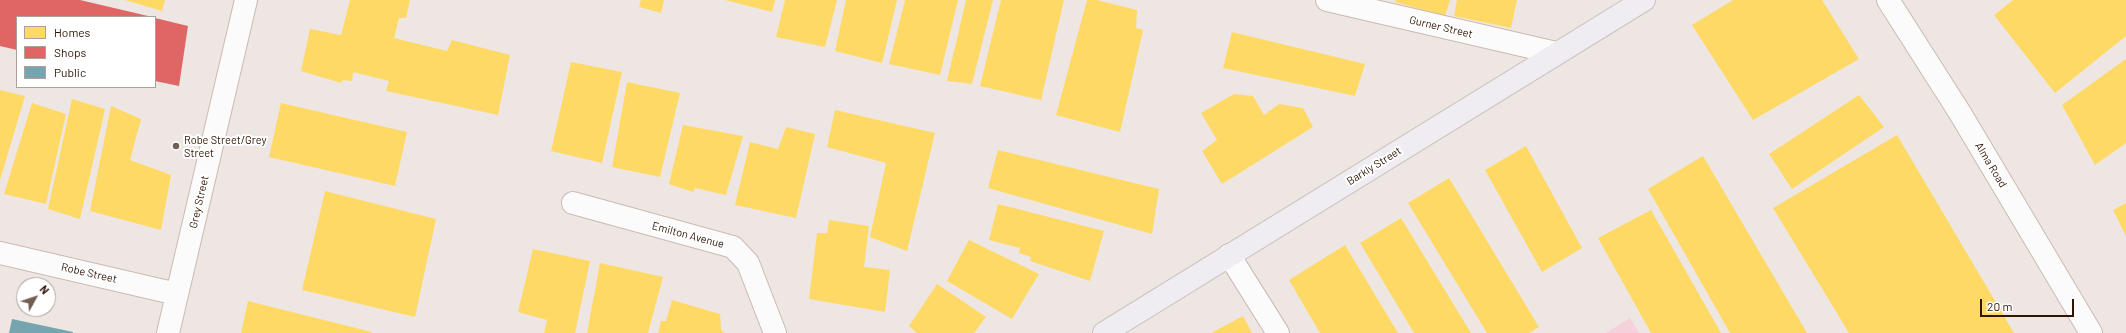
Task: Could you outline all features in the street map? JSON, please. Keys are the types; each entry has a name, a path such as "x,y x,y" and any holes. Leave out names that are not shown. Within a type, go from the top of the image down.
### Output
{"main road":[{"name":"Barkly Street","path":"1104,333 1644,0"}],"street":[{"name":"Grey Street","path":"168,333 246,0"},
{"name":"Gurner Street","path":"1327,0 1556,53"},
{"name":"Alma Road","path":"1888,0 1960,113 2091,333"},
{"name":"Emilton Avenue","path":"573,203 733,247 748,263 775,333"},
{"name":"Robe Street","path":"0,253 177,294"},
{"path":"1229,255 1278,333"},
{"path":"2072,333 2076,308"}],"shaded area":[{"path":"1630,318 1639,333 1606,333"}],"building: Homes":[{"path":"125,0 165,0 162,11"},
{"path":"350,0 410,0 406,18 399,18 394,38 447,51 452,40 510,55 498,115 386,91 389,81 353,72 352,81 343,80 341,83 301,71 310,29 341,35"},
{"path":"641,0 664,0 661,13 639,7"},
{"path":"725,0 775,0 772,12"},
{"path":"785,0 837,0 825,47 776,37"},
{"path":"846,0 897,0 882,63 835,51"},
{"path":"905,0 958,0 940,75 889,64"},
{"path":"966,0 993,0 972,84 947,81"},
{"path":"1001,0 1064,0 1041,100 980,86"},
{"path":"1087,0 1097,0 1137,10 1136,28 1143,30 1120,132 1056,115"},
{"path":"1396,0 1450,0 1445,16 1395,2"},
{"path":"1457,0 1517,0 1511,28 1454,16"},
{"path":"1733,0 1822,0 1859,59 1753,120 1692,25"},
{"path":"2013,0 2126,0 2126,36 2055,93 1994,15"},
{"path":"1232,32 1365,64 1355,96 1223,68"},
{"path":"2126,59 2126,143 2095,165 2062,105"},
{"path":"571,62 622,72 602,163 551,151"},
{"path":"627,82 680,93 660,177 612,167"},
{"path":"0,90 25,96 0,180"},
{"path":"1234,94 1253,96 1264,115 1279,104 1303,108 1313,127 1222,184 1202,151 1217,140 1201,113"},
{"path":"1859,95 1884,127 1792,189 1769,154"},
{"path":"72,99 105,109 80,219 48,209"},
{"path":"32,103 66,114 46,204 4,194"},
{"path":"281,103 407,132 395,186 269,157"},
{"path":"111,106 141,119 130,160 171,175 161,230 90,211"},
{"path":"835,110 935,133 907,251 870,237 886,163 827,147"},
{"path":"683,125 743,136 726,195 695,188 693,192 669,184"},
{"path":"786,127 815,134 796,218 735,205 750,142 778,149"},
{"path":"1897,135 2014,333 1849,333 1773,208"},
{"path":"1526,146 1582,248 1542,272 1485,170"},
{"path":"998,150 1159,189 1152,234 988,188"},
{"path":"1703,156 1807,333 1730,333 1648,189"},
{"path":"1449,178 1539,327 1529,333 1487,333 1408,203"},
{"path":"325,191 436,219 415,317 302,290"},
{"path":"2126,203 2126,236 2113,210"},
{"path":"998,204 1104,231 1090,281 1030,261 1031,257 1019,253 1020,248 989,240"},
{"path":"1651,210 1721,333 1651,333 1598,238"},
{"path":"1401,218 1471,333 1414,333 1360,243"},
{"path":"829,220 869,226 864,267 890,270 885,312 809,299 817,233 827,233"},
{"path":"969,240 1039,274 1012,319 947,281"},
{"path":"1345,245 1398,333 1320,333 1289,280"},
{"path":"533,249 590,261 575,333 544,333 547,320 518,312"},
{"path":"600,263 663,277 648,333 587,333"},
{"path":"937,284 986,317 974,333 917,333 909,326"},
{"path":"672,300 720,314 721,329 724,333 658,333 661,321 666,321"},
{"path":"248,301 372,332 241,333"},
{"path":"1243,316 1252,333 1211,333"}],"building: Shops":[{"path":"0,0 80,0 148,16 16,16 16,50 0,46"},
{"path":"156,18 188,26 179,86 156,81"}],"building: Public":[{"path":"12,319 73,332 73,333 9,333"}],"place":[{"name":"Robe Street/Grey Street","path":"176,146"}]}
